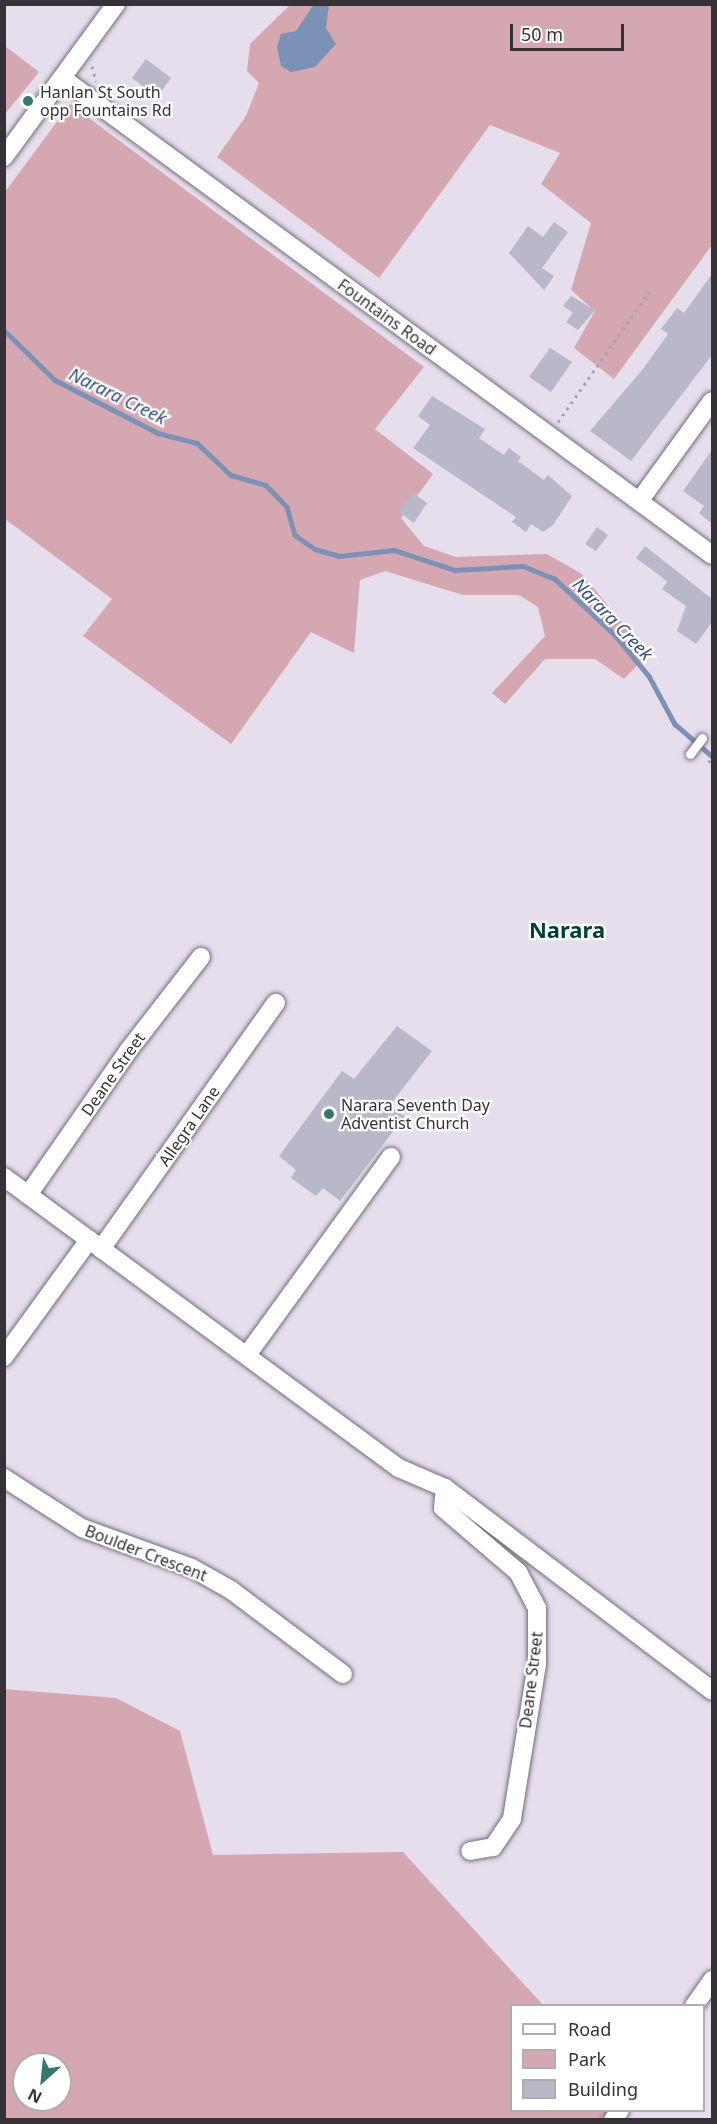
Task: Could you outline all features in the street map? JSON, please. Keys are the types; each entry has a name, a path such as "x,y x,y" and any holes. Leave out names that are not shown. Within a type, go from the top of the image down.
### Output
{"street":[{"path":"4,157 116,4"},
{"name":"Fountains Road","path":"62,78 712,555"},
{"path":"640,500 712,401"},
{"name":"Deane Street","path":"28,1195 128,1051 201,957"},
{"name":"Allegra Lane","path":"4,1357 95,1245 276,1003"},
{"path":"247,1355 391,1157"},
{"path":"4,1177 399,1468 445,1488 712,1691"},
{"name":"Boulder Crescent","path":"4,1478 82,1528 192,1568 231,1590 344,1674"},
{"name":"Deane Street","path":"445,1488 444,1509 518,1572 537,1608 537,1664 512,1819 493,1847 470,1851"},
{"path":"695,2004 712,1980"}],"lane":[{"path":"690,754 702,738"}],"path":[{"path":"87,97 98,83 92,77 94,61"},
{"path":"548,435 581,395 649,292"},
{"path":"708,762 712,759"}],"green space":[{"path":"290,5 712,5 712,245 614,379 574,348 595,311 571,290 591,223 541,184 560,153 490,125 379,278 217,157 246,116 259,83 247,71 250,44"},
{"path":"5,46 39,72 4,114"},
{"path":"70,104 424,367 375,429 433,474 401,518 424,546 456,557 547,554 582,574 648,654 624,679 595,659 545,659 505,704 492,693 545,636 538,607 519,595 463,595 385,571 360,580 354,653 311,632 231,744 83,636 112,599 5,519 5,192"},
{"path":"4,1689 116,1698 180,1731 213,1855 403,1852 542,2004 510,2004 510,2112 619,2112 613,2120 5,2119"}],"water":[{"path":"314,4 329,5 326,28 336,44 315,67 291,72 281,66 277,47 281,34 296,31"}],"building":[{"path":"146,59 171,78 157,97 132,78"},
{"path":"554,222 568,232 542,268 554,276 544,290 509,253 528,226 543,237"},
{"path":"712,274 712,355 631,461 590,431 643,369 668,334 661,329 677,308 684,313"},
{"path":"571,296 595,310 578,330 566,322 573,313 563,306"},
{"path":"550,348 572,362 551,392 529,377"},
{"path":"432,396 485,429 479,438 504,455 509,448 521,457 518,461 544,480 548,475 572,496 553,525 543,532 531,524 526,532 512,522 516,517 413,448 430,425 418,416"},
{"path":"712,450 712,524 699,513 704,506 683,491"},
{"path":"413,493 427,503 414,523 399,512"},
{"path":"597,527 608,535 596,551 585,544"},
{"path":"645,546 712,599 712,622 696,644 677,631 686,606 662,589 667,582 636,558"},
{"name":"Narara Seventh Day Adventist Church","path":"397,1026 432,1051 389,1106 405,1116 340,1201 323,1188 316,1196 291,1178 296,1170 279,1156 342,1071 354,1079"}],"waterway":[{"name":"Narara Creek","path":"4,330 55,380 158,433 197,443 231,475 266,485 287,507 295,535 315,549 339,556 394,550 455,570 523,566 555,579 615,635 649,676 675,724 712,756"}],"place":[{"name":"Hanlan St South opp Fountains Rd","path":"28,101"},
{"name":"Narara Seventh Day Adventist Church","path":"329,1114"}],"district":[{"name":"Narara","path":"567,930"}]}
